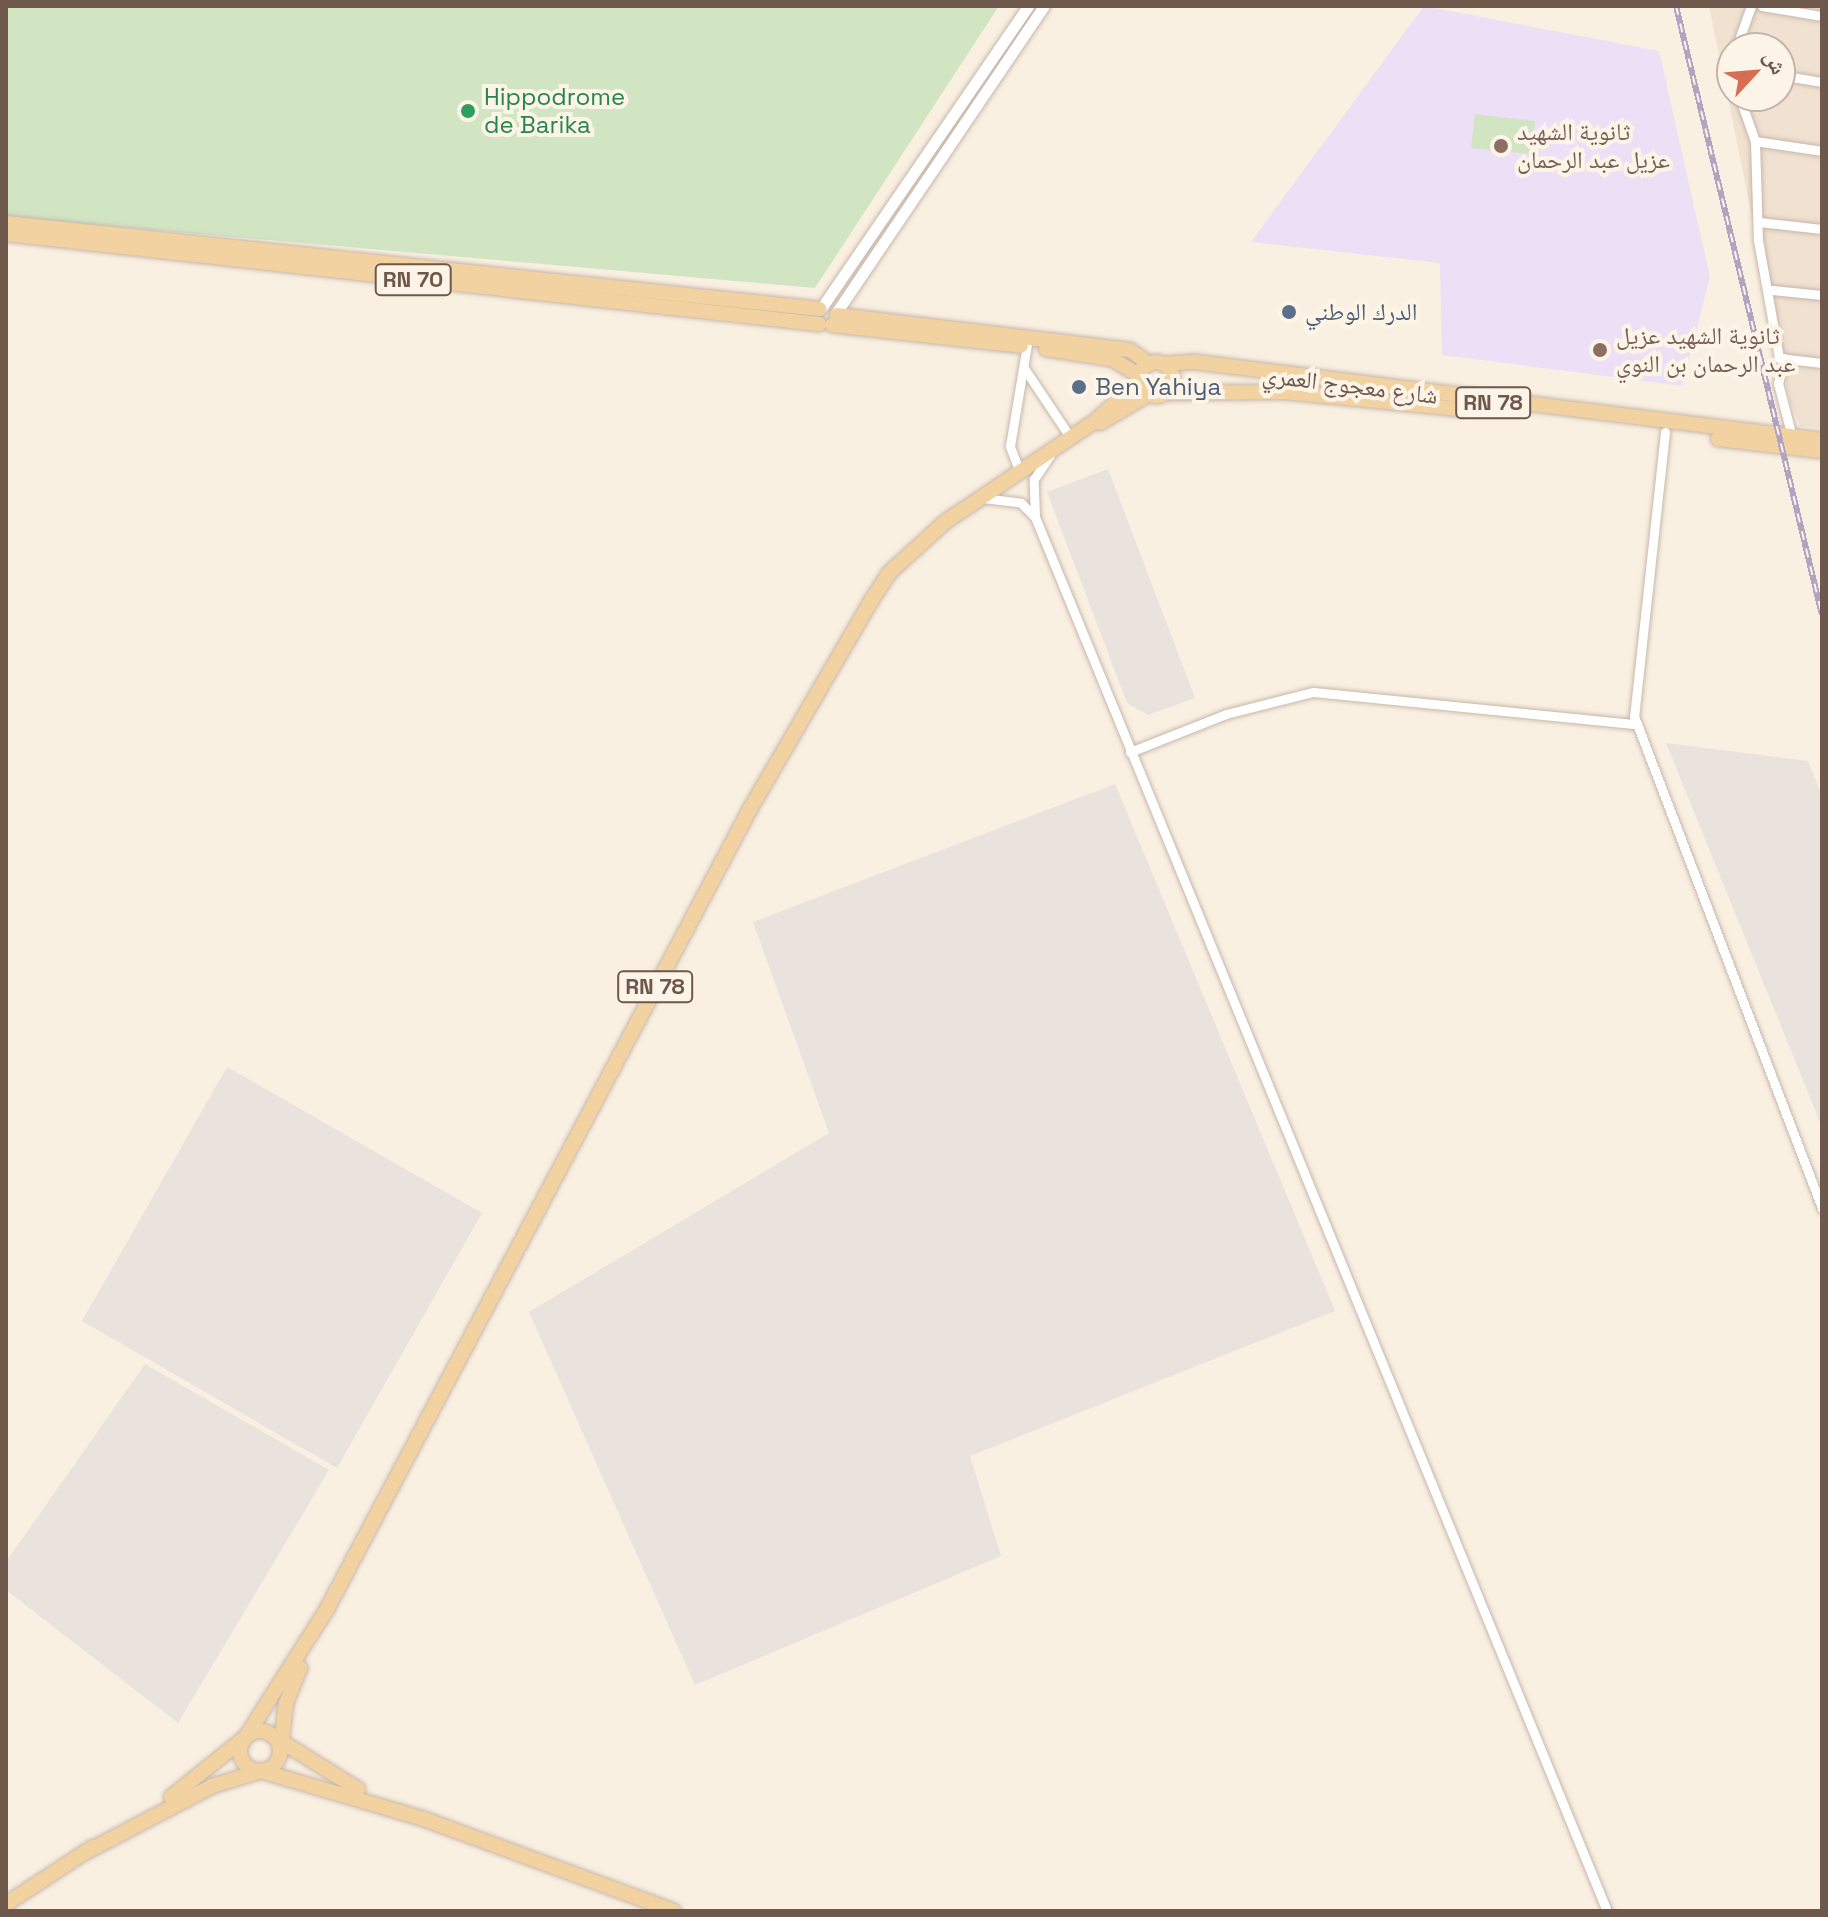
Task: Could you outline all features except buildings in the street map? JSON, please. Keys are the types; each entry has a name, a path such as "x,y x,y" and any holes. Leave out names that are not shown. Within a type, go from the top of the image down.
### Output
{"main road":[{"name":"RN 70","path":"6,223 308,262"},
{"name":"RN 70","path":"6,234 828,316 1028,343 1083,354"},
{"name":"RN 70","path":"1028,343 1130,350 1148,372"},
{"name":"RN 78","path":"1083,354 1112,359 1148,372"},
{"name":"RN 78","path":"327,1609 823,677 889,573 975,499 1055,449 1148,372"},
{"path":"1149,394 1148,372 1173,379 1165,393"},
{"name":"شارع معجوج العمري","path":"1148,372 1822,440"},
{"name":"RN 78","path":"1070,437 1149,394"},
{"name":"شارع معجوج العمري","path":"1149,394 1356,397 1822,451"},
{"path":"6,1904 201,1777 246,1738 327,1609"},
{"path":"86,1852 212,1786 261,1771 279,1745 286,1703 327,1609"},
{"path":"246,1738 279,1745 322,1773 424,1819"},
{"path":"246,1738 243,1761 261,1771 424,1819 674,1911"}],"street":[{"path":"828,316 1028,6"},
{"path":"828,316 1044,6"},
{"path":"1742,32 1751,6"},
{"path":"1762,6 1822,16"},
{"path":"1796,78 1822,82"},
{"path":"1745,112 1755,141 1759,222 1784,358 1778,383 1792,437"},
{"path":"1755,141 1822,151"},
{"path":"1759,222 1822,229"},
{"path":"1772,290 1822,295"},
{"path":"1019,470 1010,446 1028,343"},
{"path":"1784,358 1822,363"},
{"path":"1024,368 1070,437"},
{"path":"1665,432 1638,624 1636,724 1822,1208"},
{"path":"1055,449 1034,479 1035,517 1607,1911"},
{"path":"975,499 1021,503 1035,517"},
{"path":"1130,752 1226,714 1313,692 1636,724"}],"shaded area":[{"name":"ثانوية الشهيد عزيل عبد الرحمان","path":"1424,6 1659,51 1710,277 1682,386 1442,355 1440,263 1251,242"},
{"path":"1709,6 1822,6 1822,428 1800,426 1790,402 1731,112 1796,112 1796,32 1716,32 1716,40"},
{"path":"1108,469 1195,698 1148,715 1127,703 1047,492"},
{"path":"1666,743 1808,761 1822,796 1822,1127"},
{"path":"1115,784 1335,1311 970,1456 1001,1556 695,1685 529,1312 829,1133 753,922"},
{"path":"227,1067 482,1213 337,1468 82,1321"},
{"path":"145,1364 329,1470 178,1723 6,1590 6,1562"}],"green space":[{"name":"Hippodrome de Barika","path":"6,6 999,6 815,288 6,217"},
{"path":"1475,114 1535,121 1530,154 1471,148"}],"railway":[{"path":"1676,6 1822,615"}],"place":[{"name":"Hippodrome de Barika","path":"468,111"},
{"name":"ثانوية الشهيد عزيل عبد الرحمان","path":"1501,146"},
{"name":"الدرك الوطني","path":"1289,312"},
{"name":"ثانوية الشهيد عزيل عبد الرحمان بن النوي","path":"1600,350"},
{"name":"Ben Yahiya","path":"1079,387"}]}
